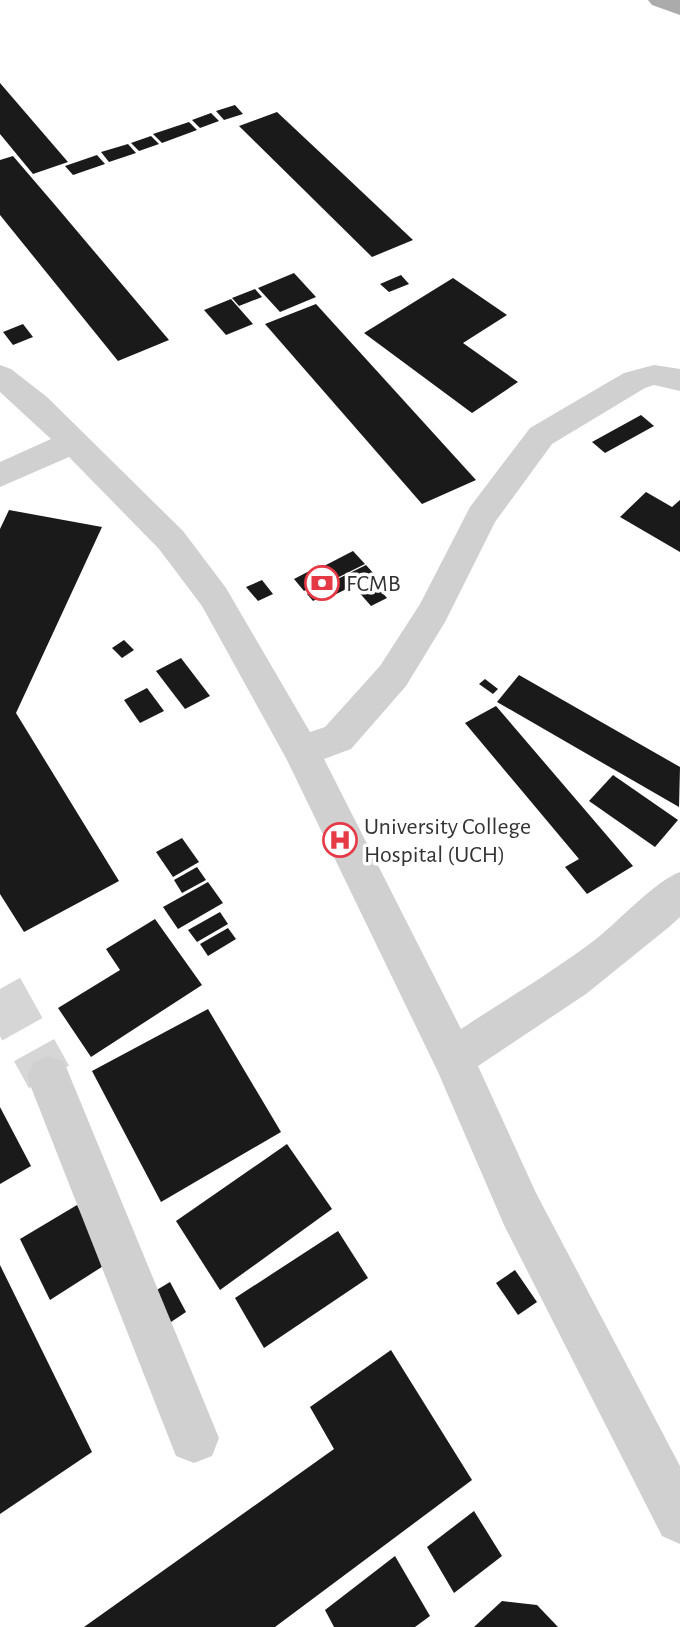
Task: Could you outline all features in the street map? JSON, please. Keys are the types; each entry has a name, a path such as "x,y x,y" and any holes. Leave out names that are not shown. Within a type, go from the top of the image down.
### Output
{"main road":[{"path":"660,0 680,8"}],"street":[{"path":"301,751 338,738 393,676 433,611 482,516 541,436 635,380 654,375 680,380"},
{"path":"0,376 36,405 71,443 105,472 171,540 214,597 301,751 453,1058 520,1209 680,1518"},
{"path":"0,475 71,443"},
{"path":"453,1058 581,974 653,918 680,890"},
{"path":"49,1077 194,1438"}],"building":[{"path":"0,83 68,162 33,174 0,134"},
{"path":"235,105 243,114 224,120 216,111"},
{"path":"277,112 413,240 372,257 239,126"},
{"path":"211,113 219,121 200,128 192,120"},
{"path":"189,122 197,130 162,143 153,134"},
{"path":"151,136 159,144 139,151 131,143"},
{"path":"128,144 136,153 109,162 101,152"},
{"path":"97,155 105,164 73,175 65,166"},
{"path":"13,156 169,340 118,361 0,215 0,160"},
{"path":"294,273 316,297 280,312 258,288"},
{"path":"401,275 409,284 389,292 380,284"},
{"path":"453,278 507,315 463,343 518,382 472,413 364,333"},
{"path":"255,289 262,297 239,306 232,298"},
{"path":"231,299 253,324 226,335 204,310"},
{"path":"316,304 476,480 422,504 265,324"},
{"path":"23,324 33,337 13,345 3,332"},
{"path":"641,415 654,426 605,453 592,442"},
{"path":"646,492 672,507 680,500 680,552 620,517"},
{"path":"9,510 102,527 16,713 119,881 24,932 0,894 0,529"},
{"path":"353,551 365,564 335,579 324,566"},
{"path":"366,565 375,575 324,600 321,597 313,601 307,594"},
{"path":"319,566 329,578 304,591 294,579"},
{"path":"262,580 273,594 258,601 246,587"},
{"path":"373,582 387,598 371,606 357,590"},
{"path":"124,640 134,650 122,658 112,648"},
{"path":"181,658 210,696 185,709 156,671"},
{"path":"519,675 680,767 679,807 497,702"},
{"path":"485,679 498,689 493,694 479,684"},
{"path":"147,688 164,711 140,723 124,700"},
{"path":"496,706 633,866 587,894 565,867 579,859 465,723"},
{"path":"613,775 678,820 655,847 589,801"},
{"path":"182,838 199,862 173,877 156,852"},
{"path":"197,867 206,880 182,893 174,880"},
{"path":"208,882 223,903 178,929 163,907"},
{"path":"220,912 228,924 197,942 188,930"},
{"path":"155,919 202,985 91,1057 58,1008 120,970 106,949"},
{"path":"228,928 236,939 208,956 200,944"},
{"path":"208,1009 281,1132 161,1202 92,1071"},
{"path":"0,1107 31,1166 0,1184"},
{"path":"287,1144 332,1209 220,1290 176,1221"},
{"path":"77,1205 108,1263 50,1300 20,1239"},
{"path":"338,1231 368,1278 264,1348 235,1298"},
{"path":"0,1265 92,1452 0,1514"},
{"path":"515,1270 537,1302 518,1315 496,1283"},
{"path":"170,1282 186,1312 162,1328 145,1297"},
{"path":"391,1350 472,1480 275,1627 84,1627 334,1449 310,1407"},
{"path":"474,1511 502,1556 454,1593 427,1547"},
{"path":"395,1556 430,1616 415,1627 334,1627 325,1610"},
{"path":"502,1601 537,1605 558,1627 474,1627"}],"tunnel":[{"path":"0,989 49,1077"}],"place":[{"name":"FCMB","path":"322,583"},
{"name":"University College Hospital (UCH)","path":"340,840"}]}
